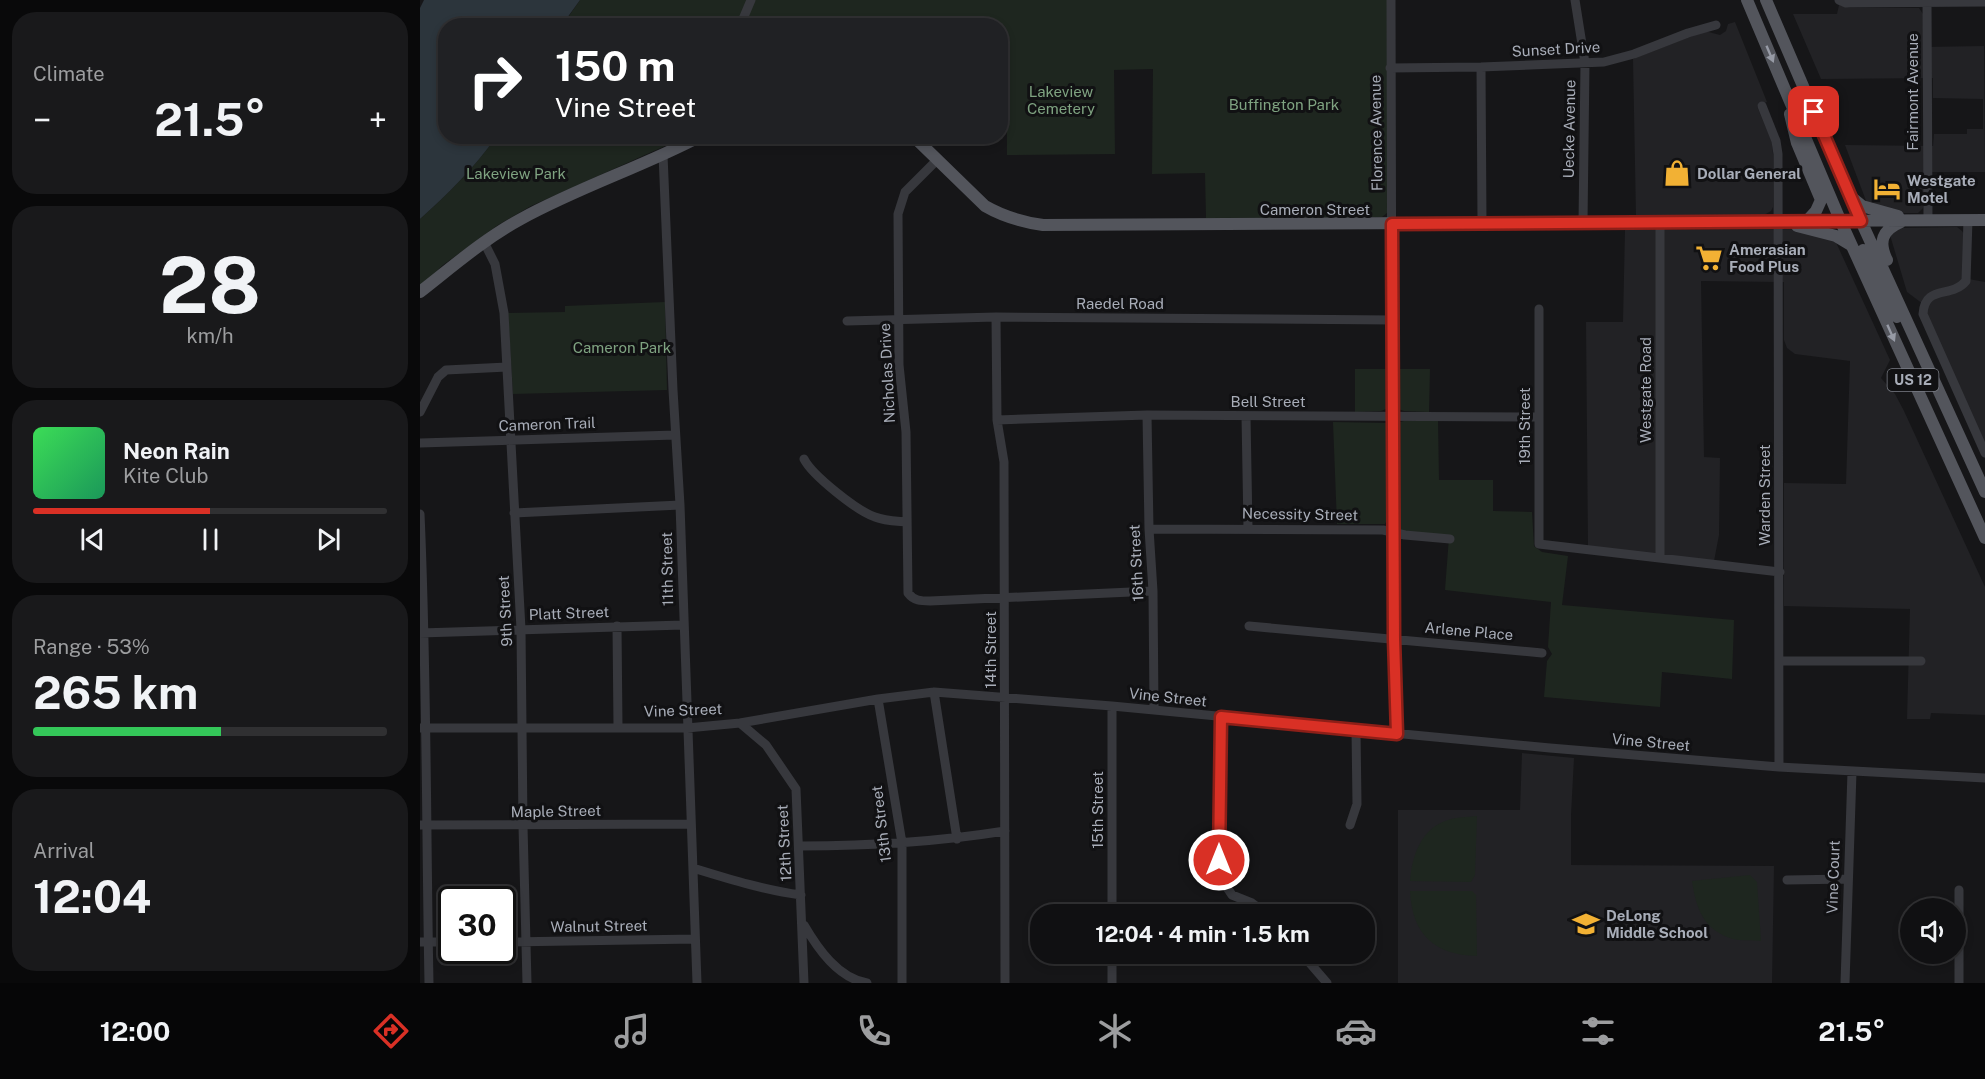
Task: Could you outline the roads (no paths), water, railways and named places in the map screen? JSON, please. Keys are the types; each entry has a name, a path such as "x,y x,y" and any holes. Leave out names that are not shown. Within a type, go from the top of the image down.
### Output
{"main road":[{"name":"US 12","path":"1747,0 1841,222 1985,538"},
{"name":"US 12","path":"1767,0 1861,221 1985,492"},
{"path":"1790,101 1810,132 1845,212 1853,219 1861,221"},
{"path":"1790,101 1792,126 1821,200 1816,211 1806,222"},
{"path":"420,292 484,242 520,219 685,144"},
{"name":"Cameron Street","path":"921,144 985,206 1020,222 1043,225 1917,221"},
{"path":"1851,197 1864,207 1917,221 1985,220"},
{"path":"1905,318 1894,277 1881,245 1887,231 1917,221"},
{"path":"1779,222 1836,236 1852,245"},
{"path":"1841,222 1848,225 1856,235 1942,417 1961,440"}],"street":[{"path":"744,18 752,0"},
{"name":"Florence Avenue","path":"1391,0 1392,416 1397,734"},
{"name":"Uecke Avenue","path":"1575,0 1585,63 1583,223"},
{"path":"1839,0 1846,3 1985,2"},
{"name":"Fairmont Avenue","path":"1917,221 1927,1"},
{"name":"Sunset Drive","path":"1390,68 1481,68 1604,62 1634,54 1716,25"},
{"path":"1481,68 1482,223"},
{"name":"Warden Street","path":"1762,106 1776,141 1778,154 1779,767"},
{"name":"11th Street","path":"663,155 680,505 697,983"},
{"name":"Nicholas Drive","path":"937,160 905,192 898,214 900,385 906,432 908,593 911,598 918,601 1006,598"},
{"path":"1968,220 1966,281 1957,290 1935,293 1928,298 1923,314 1985,453"},
{"name":"Westgate Road","path":"1659,223 1660,558"},
{"name":"9th Street","path":"484,242 495,264 504,313 521,629 527,983"},
{"name":"19th Street","path":"1539,309 1539,544 1660,558"},
{"name":"Raedel Road","path":"847,321 996,317 1393,320"},
{"name":"14th Street","path":"996,317 997,420 1004,462 1006,598 1005,983"},
{"path":"420,412 438,377 446,370 507,367"},
{"name":"Bell Street","path":"997,420 1147,415 1539,417"},
{"name":"16th Street","path":"1147,415 1149,529 1153,591 1154,710"},
{"path":"1246,416 1248,528"},
{"name":"Cameron Trail","path":"420,443 675,435"},
{"path":"804,459 808,468 817,476 872,516 907,522"},
{"path":"514,513 680,505"},
{"path":"420,514 423,633 424,942 429,983"},
{"name":"Necessity Street","path":"1149,529 1383,530 1450,539"},
{"path":"1660,558 1780,572"},
{"path":"1006,598 1153,591"},
{"name":"Platt Street","path":"423,633 683,625"},
{"path":"617,626 618,727"},
{"name":"Arlene Place","path":"1249,626 1542,653"},
{"path":"1780,661 1921,661"},
{"path":"934,692 957,839"},
{"name":"Vine Street","path":"423,728 687,728 740,723 878,699 934,692 1005,696 1397,734 1779,767 1985,778"},
{"name":"13th Street","path":"878,699 902,843 902,983"},
{"name":"15th Street","path":"1112,706 1112,904"},
{"path":"1221,717 1219,860 1222,880 1232,895 1253,904"},
{"name":"12th Street","path":"740,723 766,746 796,789 804,983"},
{"path":"1350,825 1357,804 1356,730"},
{"name":"Vine Court","path":"1845,983 1852,772"},
{"name":"Maple Street","path":"423,825 691,824"},
{"path":"800,846 957,839 1005,831"},
{"path":"693,868 765,889 801,895"},
{"path":"1787,880 1848,879"},
{"path":"1959,890 1959,983"},
{"path":"803,923 815,944 833,964 860,982"},
{"name":"Walnut Street","path":"516,942 695,939"},
{"path":"1112,964 1112,983"},
{"path":"1311,964 1327,983"}],"place":[{"name":"Dollar General","path":"1677,173"},
{"name":"Westgate Motel","path":"1887,189"},
{"name":"Amerasian Food Plus","path":"1709,258"},
{"name":"DeLong Middle School","path":"1586,924"}],"park label":[{"name":"Lakeview Cemetery","path":"1061,100"},
{"name":"Buffington Park","path":"1284,104"},
{"name":"Lakeview Park","path":"516,173"},
{"name":"Cameron Park","path":"622,347"}]}
